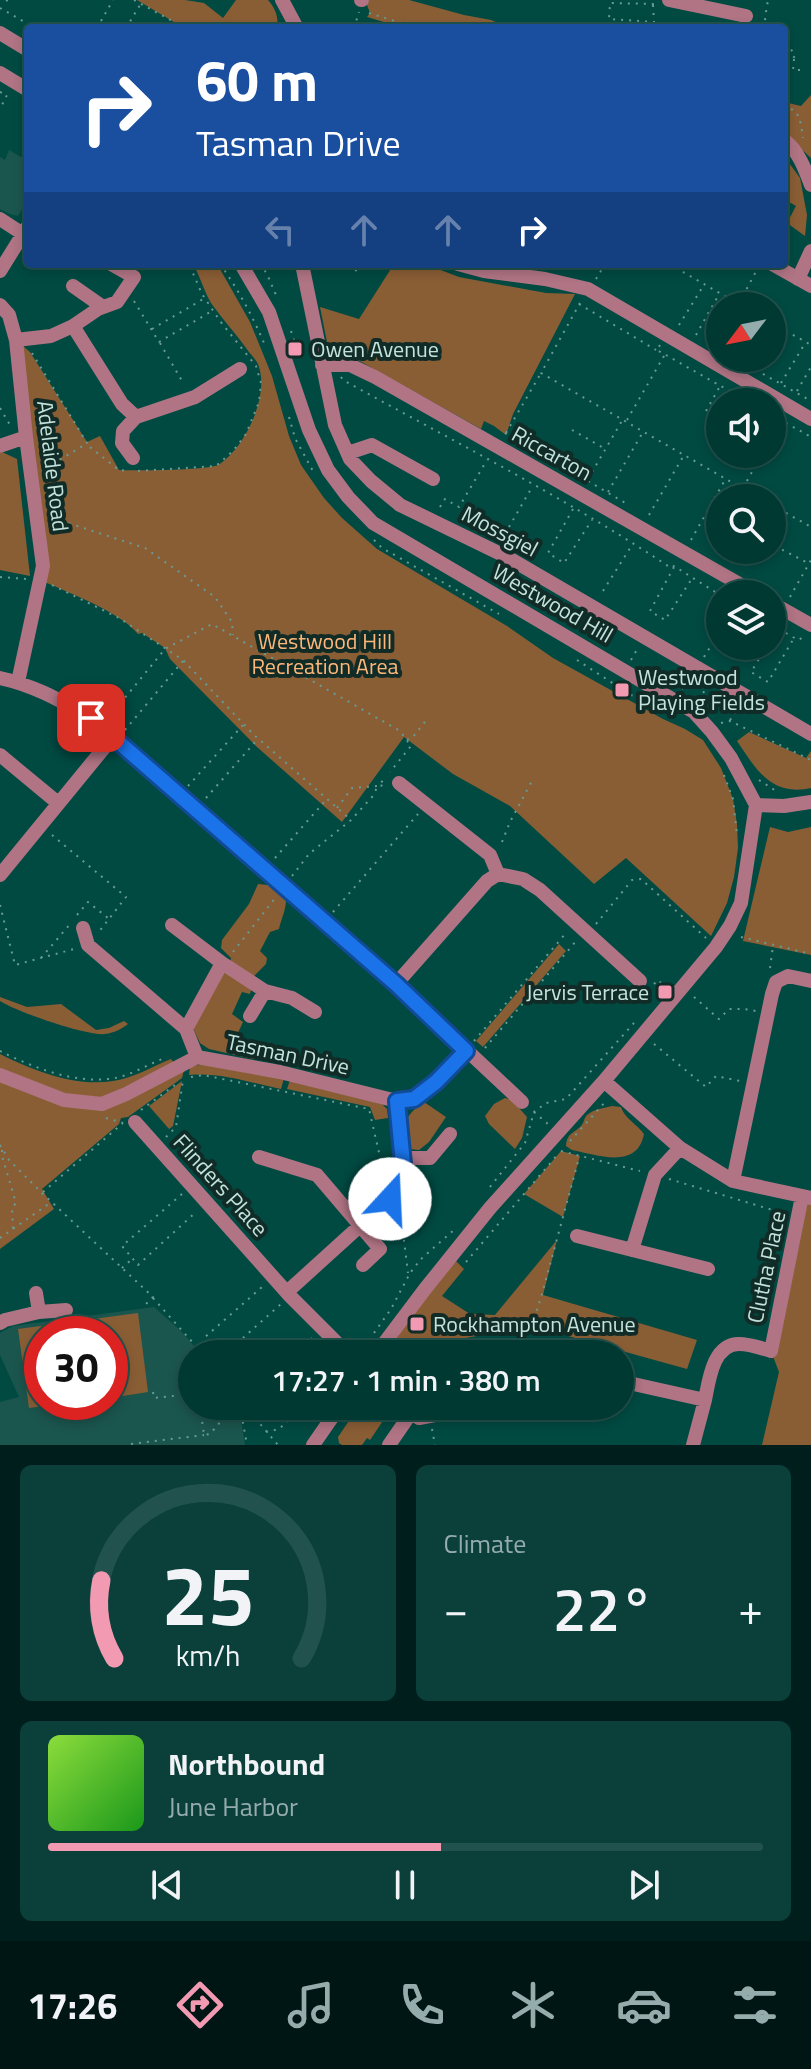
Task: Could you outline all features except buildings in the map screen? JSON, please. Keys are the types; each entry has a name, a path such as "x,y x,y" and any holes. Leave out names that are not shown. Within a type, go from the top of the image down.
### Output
{"street":[{"path":"282,0 295,24"},
{"path":"669,0 746,16"},
{"path":"0,33 24,48"},
{"path":"0,73 24,88"},
{"path":"788,143 810,178"},
{"path":"0,219 24,229"},
{"path":"0,271 24,233"},
{"path":"779,268 805,282 811,251"},
{"path":"21,342 51,336 117,302 134,277 118,268"},
{"name":"Westwood Hill","path":"243,268 269,312 309,430 328,470 348,497 373,523 694,712 731,758 756,805"},
{"name":"Mossgiel","path":"303,268 328,365 335,425 350,459 371,481 400,505 507,557 811,734"},
{"path":"473,268 588,289 811,419"},
{"path":"73,286 103,307"},
{"name":"Adelaide Road","path":"0,305 9,315 21,342 20,434 43,566 18,682"},
{"path":"73,326 122,404 136,417"},
{"name":"Riccarton","path":"328,365 350,365 375,377 732,580"},
{"path":"133,458 122,443 123,431 136,417 195,397 240,369"},
{"path":"0,446 20,434"},
{"path":"348,453 372,445 433,479"},
{"path":"786,611 811,625"},
{"path":"0,678 47,693 91,718 396,984 522,1102"},
{"path":"0,875 110,734"},
{"path":"1,756 58,803"},
{"path":"399,783 490,855 498,874"},
{"path":"379,1340 490,1208 609,1087 716,947 741,903 756,805 811,802"},
{"path":"396,984 487,881 498,874 523,879 531,885 640,981"},
{"path":"172,925 265,991 292,998 315,1012"},
{"path":"83,928 88,945 186,1029 197,1057"},
{"path":"186,1029 222,963"},
{"path":"733,1181 776,982 788,976 811,981"},
{"path":"250,1016 265,991"},
{"path":"289,1294 405,1185 397,1101 414,1099 471,1056"},
{"name":"Tasman Drive","path":"0,1075 64,1100 102,1104 197,1057 280,1072 397,1101"},
{"path":"609,1087 680,1148 733,1181 807,1197"},
{"name":"Flinders Place","path":"134,1118 289,1294 334,1340"},
{"path":"402,1158 430,1158 450,1134"},
{"path":"632,1250 655,1175 680,1148"},
{"path":"259,1157 317,1175 380,1249 363,1265"},
{"name":"Clutha Place","path":"705,1400 712,1370 727,1346 747,1345 771,1351 799,1217 807,1197"},
{"path":"577,1236 708,1269"},
{"path":"36,1293 39,1312"},
{"path":"0,1323 39,1312 66,1310"},
{"path":"634,1384 705,1400 693,1445"},
{"path":"313,1445 330,1420"},
{"path":"389,1445 402,1420"}],"path":[{"path":"99,24 113,0"},
{"path":"134,0 178,24"},
{"path":"766,24 768,0"},
{"path":"610,1 653,5 654,22 609,19 610,1"},
{"path":"128,24 140,4"},
{"path":"0,8 28,24"},
{"path":"355,24 359,12 364,11 405,24"},
{"path":"788,49 793,51 793,70 800,70"},
{"path":"788,62 794,59"},
{"path":"0,92 7,95 0,109"},
{"path":"788,107 799,116 803,142"},
{"path":"223,268 253,317 264,342"},
{"path":"596,278 602,268"},
{"path":"676,268 717,292"},
{"path":"746,292 758,268"},
{"path":"679,326 702,288"},
{"path":"126,289 182,381"},
{"path":"151,329 205,298"},
{"path":"579,304 657,350"},
{"path":"159,342 213,310"},
{"path":"574,315 505,433 587,480 664,355 724,388"},
{"path":"695,336 706,317"},
{"path":"786,331 811,345"},
{"path":"21,342 87,443 37,473"},
{"path":"781,384 804,345"},
{"path":"328,365 343,380 488,459 706,586"},
{"path":"796,392 811,367"},
{"path":"760,372 811,401"},
{"path":"541,373 734,484"},
{"path":"0,408 20,434"},
{"path":"289,415 295,438 315,476"},
{"path":"786,423 811,437"},
{"path":"572,430 604,448"},
{"path":"608,492 643,430"},
{"path":"649,516 684,455"},
{"path":"445,499 459,507 488,459"},
{"path":"691,541 725,478"},
{"path":"505,534 533,485"},
{"path":"574,508 548,553 564,563 592,520"},
{"path":"786,513 811,527"},
{"path":"37,520 65,522 145,548 215,597 232,622 233,636"},
{"path":"374,540 382,548 500,615"},
{"path":"603,591 633,543"},
{"path":"786,551 810,562 790,598"},
{"path":"674,566 650,611 665,620 693,577"},
{"path":"0,577 40,580 119,618 183,660 258,739 351,820"},
{"path":"525,613 544,579"},
{"path":"110,734 165,649 212,624 400,731 411,746 351,820 309,854 222,963"},
{"path":"786,633 798,640 810,632"},
{"path":"625,671 644,637"},
{"path":"786,652 794,638"},
{"path":"702,659 706,653"},
{"path":"110,734 183,660"},
{"path":"576,660 631,695 645,700"},
{"path":"758,660 751,672 768,682 781,660"},
{"path":"730,721 746,696"},
{"path":"407,740 428,718"},
{"path":"720,723 730,721 811,760"},
{"path":"179,796 243,724"},
{"path":"196,811 258,739"},
{"path":"721,768 733,799 737,836"},
{"path":"502,842 533,779"},
{"path":"337,808 352,788 399,783"},
{"path":"264,869 327,799"},
{"path":"324,922 427,804"},
{"path":"0,905 15,965 88,945 126,897 40,825"},
{"path":"471,1056 583,928 632,880 641,879 707,938"},
{"path":"471,1056 583,928"},
{"path":"741,937 811,954"},
{"path":"773,945 769,976 776,982"},
{"path":"659,994 671,981"},
{"path":"694,997 719,1019 729,1009 767,1014"},
{"path":"486,1191 525,1143 534,1112 546,1103 566,1099 639,1017"},
{"path":"654,1044 706,1087 716,1076 753,1083"},
{"path":"0,1051 59,1075 93,1079 117,1078 164,1058"},
{"path":"42,1193 184,1078 203,1075 369,1109 394,1195 408,1277"},
{"path":"169,1134 176,1127 184,1078"},
{"path":"522,1102 564,1136 609,1087"},
{"path":"94,1115 134,1118"},
{"path":"1,1147 9,1160 153,1297 191,1340"},
{"path":"1,1147 16,1203 12,1208 13,1229"},
{"path":"461,1267 561,1151 799,1217"},
{"path":"532,1326 580,1156"},
{"name":"Flinders Place","path":"180,1195 122,1246 138,1265 195,1213"},
{"path":"0,1238 51,1202"},
{"path":"375,1332 421,1259 457,1228"},
{"name":"Flinders Place","path":"122,1268 133,1258"},
{"path":"206,1340 204,1338 274,1277"},
{"path":"240,1340 289,1294"},
{"path":"143,1307 153,1297"},
{"path":"308,1340 315,1334"},
{"path":"153,1392 154,1398 178,1395"},
{"path":"202,1420 204,1435"},
{"path":"131,1444 210,1434 222,1420"},
{"path":"244,1420 247,1445"},
{"path":"255,1420 278,1445"},
{"path":"266,1432 279,1429 289,1420"},
{"path":"430,1420 435,1445"}],"shaded area":[{"path":"9,150 24,159 24,206 18,216 0,209 0,157 5,160"},
{"path":"154,1307 189,1340 178,1340 178,1420 241,1420 245,1445 0,1445 0,1402 19,1397 0,1355 0,1333 24,1325 24,1420 128,1420 128,1316 87,1316"}],"green space":[{"path":"137,0 204,3 223,18 236,0 268,0 277,20 277,24 177,24"},
{"path":"367,0 409,0 500,24 391,24 367,17 370,13"},
{"path":"811,95 811,158 797,145 788,144 788,103 801,106"},
{"path":"788,162 800,178 807,215 805,236 788,224 796,206 788,201"},
{"name":"Westwood Hill Recreation Area","path":"195,268 220,269 250,322 272,376 289,436 301,465 342,518 377,549 507,626 553,658 703,740 721,768 733,799 738,848 727,903 711,936 626,858 594,884 510,806 453,774 404,737 342,822 257,747 170,659 165,648 142,633 138,634 106,610 40,580 16,340 30,352 87,442 100,436 119,470 211,467 228,457 245,435 257,407 261,379 258,363 211,303"},
{"path":"391,268 435,268 459,277 546,293 575,294 513,414 506,435 484,421 481,429 358,360 338,354 328,347 320,307 359,319"},
{"path":"2,452 17,459 30,576 0,570"},
{"path":"749,732 806,758 811,751 811,788 785,788 758,771 737,741"},
{"path":"770,827 788,832 811,827 811,955 743,941"},
{"path":"258,884 268,885 286,900 286,904 279,929 270,932 260,951 267,958 266,964 251,979 230,963 231,958 221,948 222,940 249,904"},
{"path":"559,944 566,951 483,1047 476,1041"},
{"path":"230,972 251,990 250,994 242,992 232,1014 243,1022 236,1037 257,1046 253,1059 209,1049 200,1043 194,1030 193,1019 220,973"},
{"path":"0,997 27,1007 61,1004 96,1030 124,1021 128,1024 110,1033 88,1032 20,1011 0,1001"},
{"path":"0,1054 41,1072 84,1082 120,1080 171,1059 174,1063 102,1098 65,1097 0,1069"},
{"path":"206,1063 284,1078 281,1089 224,1077 189,1075 190,1067"},
{"path":"184,1070 182,1078 128,1117 121,1118 119,1124 42,1189 54,1209 0,1249 0,1079 104,1108"},
{"path":"290,1080 382,1104 387,1109 388,1118 375,1120 370,1107 287,1089"},
{"path":"182,1081 173,1126 169,1129 149,1106"},
{"path":"505,1098 512,1100 527,1117 522,1138 515,1149 489,1124 485,1116 494,1104"},
{"path":"424,1102 446,1117 429,1142 419,1150 410,1149 404,1135 405,1122"},
{"path":"612,1106 621,1107 644,1134 633,1152 625,1156 604,1157 566,1146 569,1136 581,1126 587,1115"},
{"path":"561,1151 580,1156 563,1217 524,1194"},
{"path":"802,1196 811,1198 811,1445 762,1445 779,1372 771,1351"},
{"path":"557,1240 543,1295 697,1340 687,1369 634,1354 634,1340 582,1340 532,1326 455,1340 396,1340 455,1260 464,1269 442,1296 470,1314 495,1315"},
{"path":"138,1313 148,1392 128,1395 128,1316 116,1316"},
{"path":"24,1328 24,1372 18,1329"},
{"path":"350,1420 384,1420 370,1440 367,1438 362,1445 342,1445 338,1437"}],"place":[{"name":"Owen Avenue","path":"295,349"},
{"name":"Westwood Playing Fields","path":"622,690"},
{"name":"Jervis Terrace","path":"665,992"},
{"name":"Rockhampton Avenue","path":"417,1324"}],"route":[{"path":"91,718 396,984 466,1051 436,1082 414,1099 397,1101 405,1185 390,1199"}]}
